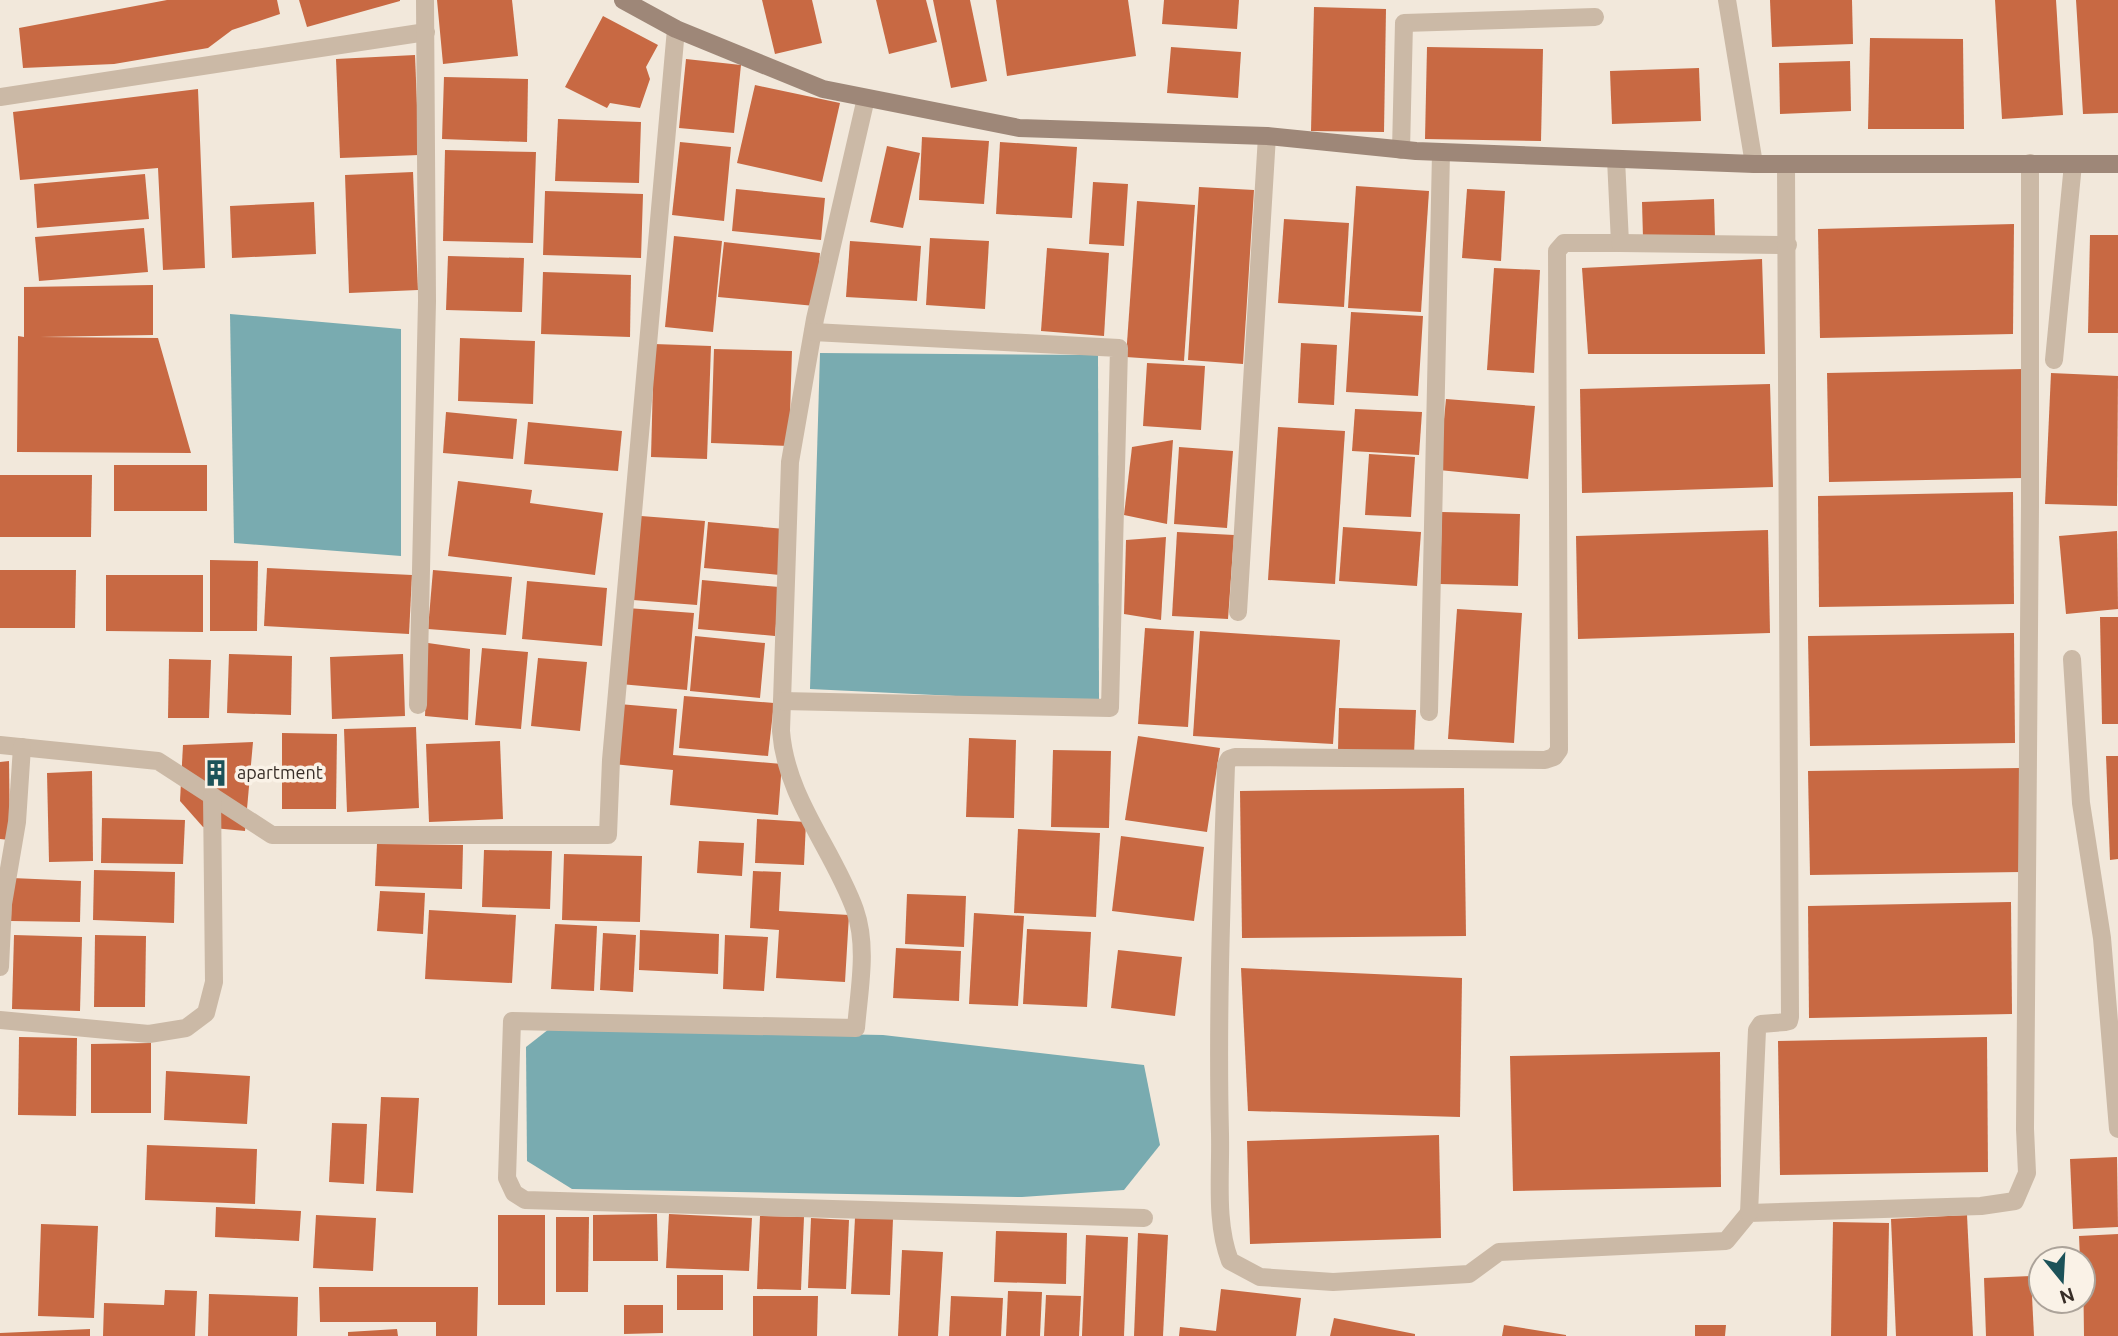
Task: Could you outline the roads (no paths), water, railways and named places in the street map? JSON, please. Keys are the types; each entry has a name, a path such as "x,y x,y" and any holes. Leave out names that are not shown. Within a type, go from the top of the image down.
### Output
{"street":[{"path":"418,705 427,288 425,0"},
{"path":"623,0 676,29 823,89 1019,128 1266,136 1441,153 1754,164 2118,163"},
{"path":"1727,0 1754,164"},
{"path":"1402,150 1404,23 1595,16"},
{"path":"0,745 158,761 272,835 608,835 611,760 676,29"},
{"path":"0,97 426,32"},
{"path":"866,98 813,332 790,462 782,701 783,756 797,797 838,872 856,913 863,958 856,1028 512,1021 507,1178 513,1193 525,1200 1144,1218"},
{"path":"1238,612 1266,136"},
{"path":"1429,712 1441,153"},
{"path":"1616,159 1620,243"},
{"path":"1749,1213 1981,1206 2015,1201 2027,1173 2025,1129 2031,506 2030,163"},
{"path":"1786,164 1788,245 1790,1017 1789,1021 1785,1022 1761,1024 1757,1030 1749,1213 1726,1241 1499,1252 1469,1274 1332,1282 1260,1277 1230,1261 1220,1215 1218,1037 1226,765 1229,759 1545,760 1554,757 1559,750 1557,251 1564,243 1788,245"},
{"path":"2054,360 2073,164"},
{"path":"782,701 1110,708 1119,348 813,332"},
{"path":"2072,659 2081,803 2110,938 2118,1129"},
{"path":"0,967 3,904 17,822 22,747"},
{"path":"0,1020 149,1034 186,1028 206,1013 214,982 212,796"}],"water":[{"path":"230,314 401,329 401,556 234,543"},
{"path":"820,353 1098,355 1099,703 810,689"},
{"path":"549,1029 883,1035 1144,1065 1160,1145 1124,1190 1022,1197 572,1189 527,1161 526,1047"}],"place":[{"name":"apartment","path":"216,773"}]}
